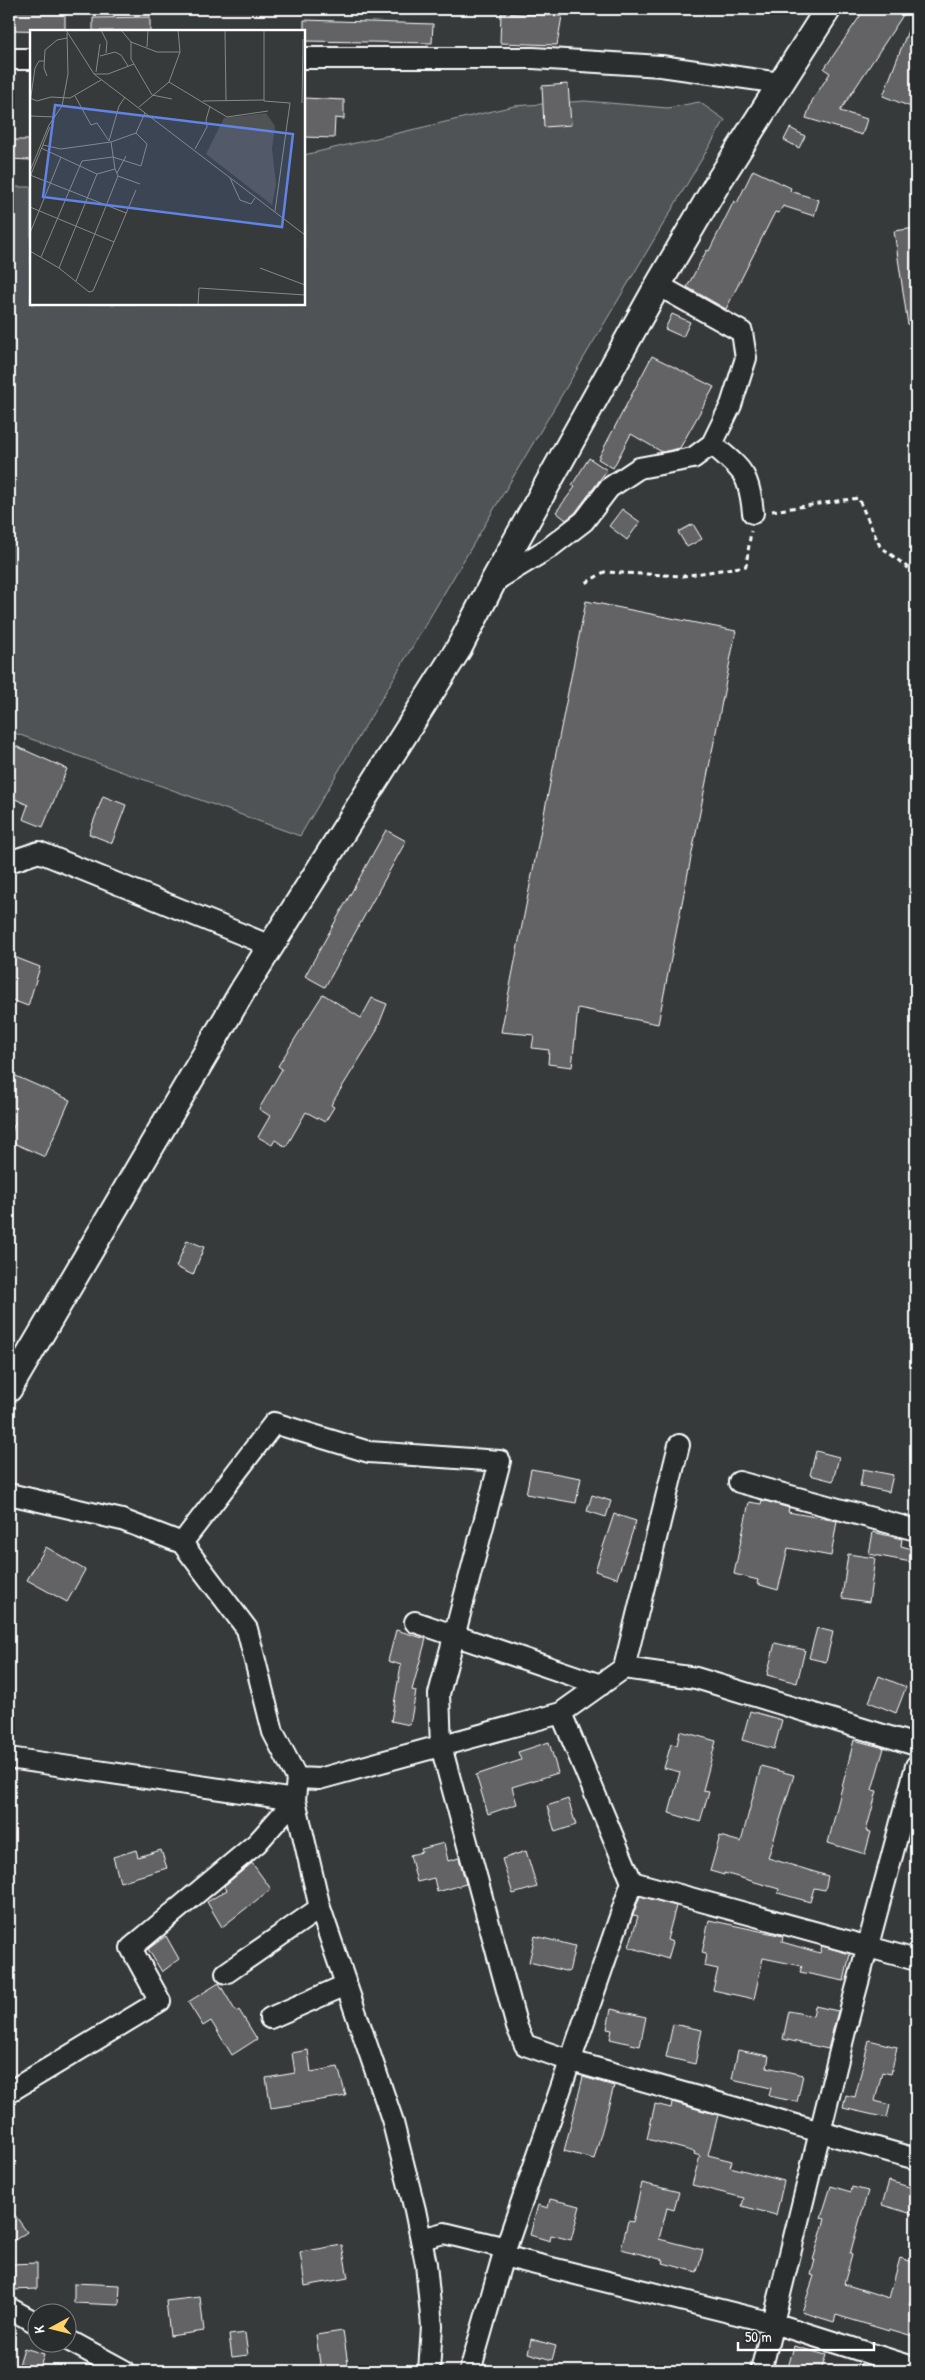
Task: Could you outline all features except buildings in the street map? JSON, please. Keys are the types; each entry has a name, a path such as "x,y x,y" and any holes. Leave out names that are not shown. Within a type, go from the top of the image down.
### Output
{"main road":[{"path":"9,1390 243,990 459,648 493,582 658,285 720,179 828,9"}],"street":[{"path":"305,58 533,58 661,66 780,83"},
{"path":"9,59 30,59"},
{"path":"493,582 549,548 584,521 609,488 639,468 693,458 712,444 731,405 746,358 742,332 658,285"},
{"path":"712,444 740,468 751,487 753,514"},
{"path":"9,862 39,852 271,946"},
{"path":"182,1543 274,1423 369,1452 500,1461 439,1694 441,1746 517,2027 526,2045 570,2062 916,2159"},
{"path":"297,1778 319,1779 561,1714 624,1668 680,1445"},
{"path":"740,1482 916,1530"},
{"path":"9,1494 122,1520 182,1543 247,1629 273,1732 297,1778 295,1800 320,1908 392,2119 426,2264 432,2326 429,2371"},
{"path":"415,1622 601,1685"},
{"path":"624,1668 696,1678 916,1745"},
{"path":"470,2371 504,2252 632,1882 561,1714"},
{"path":"9,1758 295,1800"},
{"path":"761,2371 820,2132 916,1766"},
{"path":"9,2092 160,2001 131,1948 257,1843 295,1800"},
{"path":"632,1882 916,1960"},
{"path":"226,1973 320,1908"},
{"path":"270,2018 346,1985"},
{"path":"421,2239 444,2233 504,2252 773,2323 916,2368"},
{"path":"9,2308 28,2318"},
{"path":"78,2346 122,2370"}],"path":[{"path":"586,583 604,572 683,576 746,566 753,514 858,498 880,546 916,574"}],"shaded area":[{"path":"585,101 668,108 699,102 725,120 300,836 9,731 9,187 30,187 30,305 305,305 305,155 514,106"}]}
